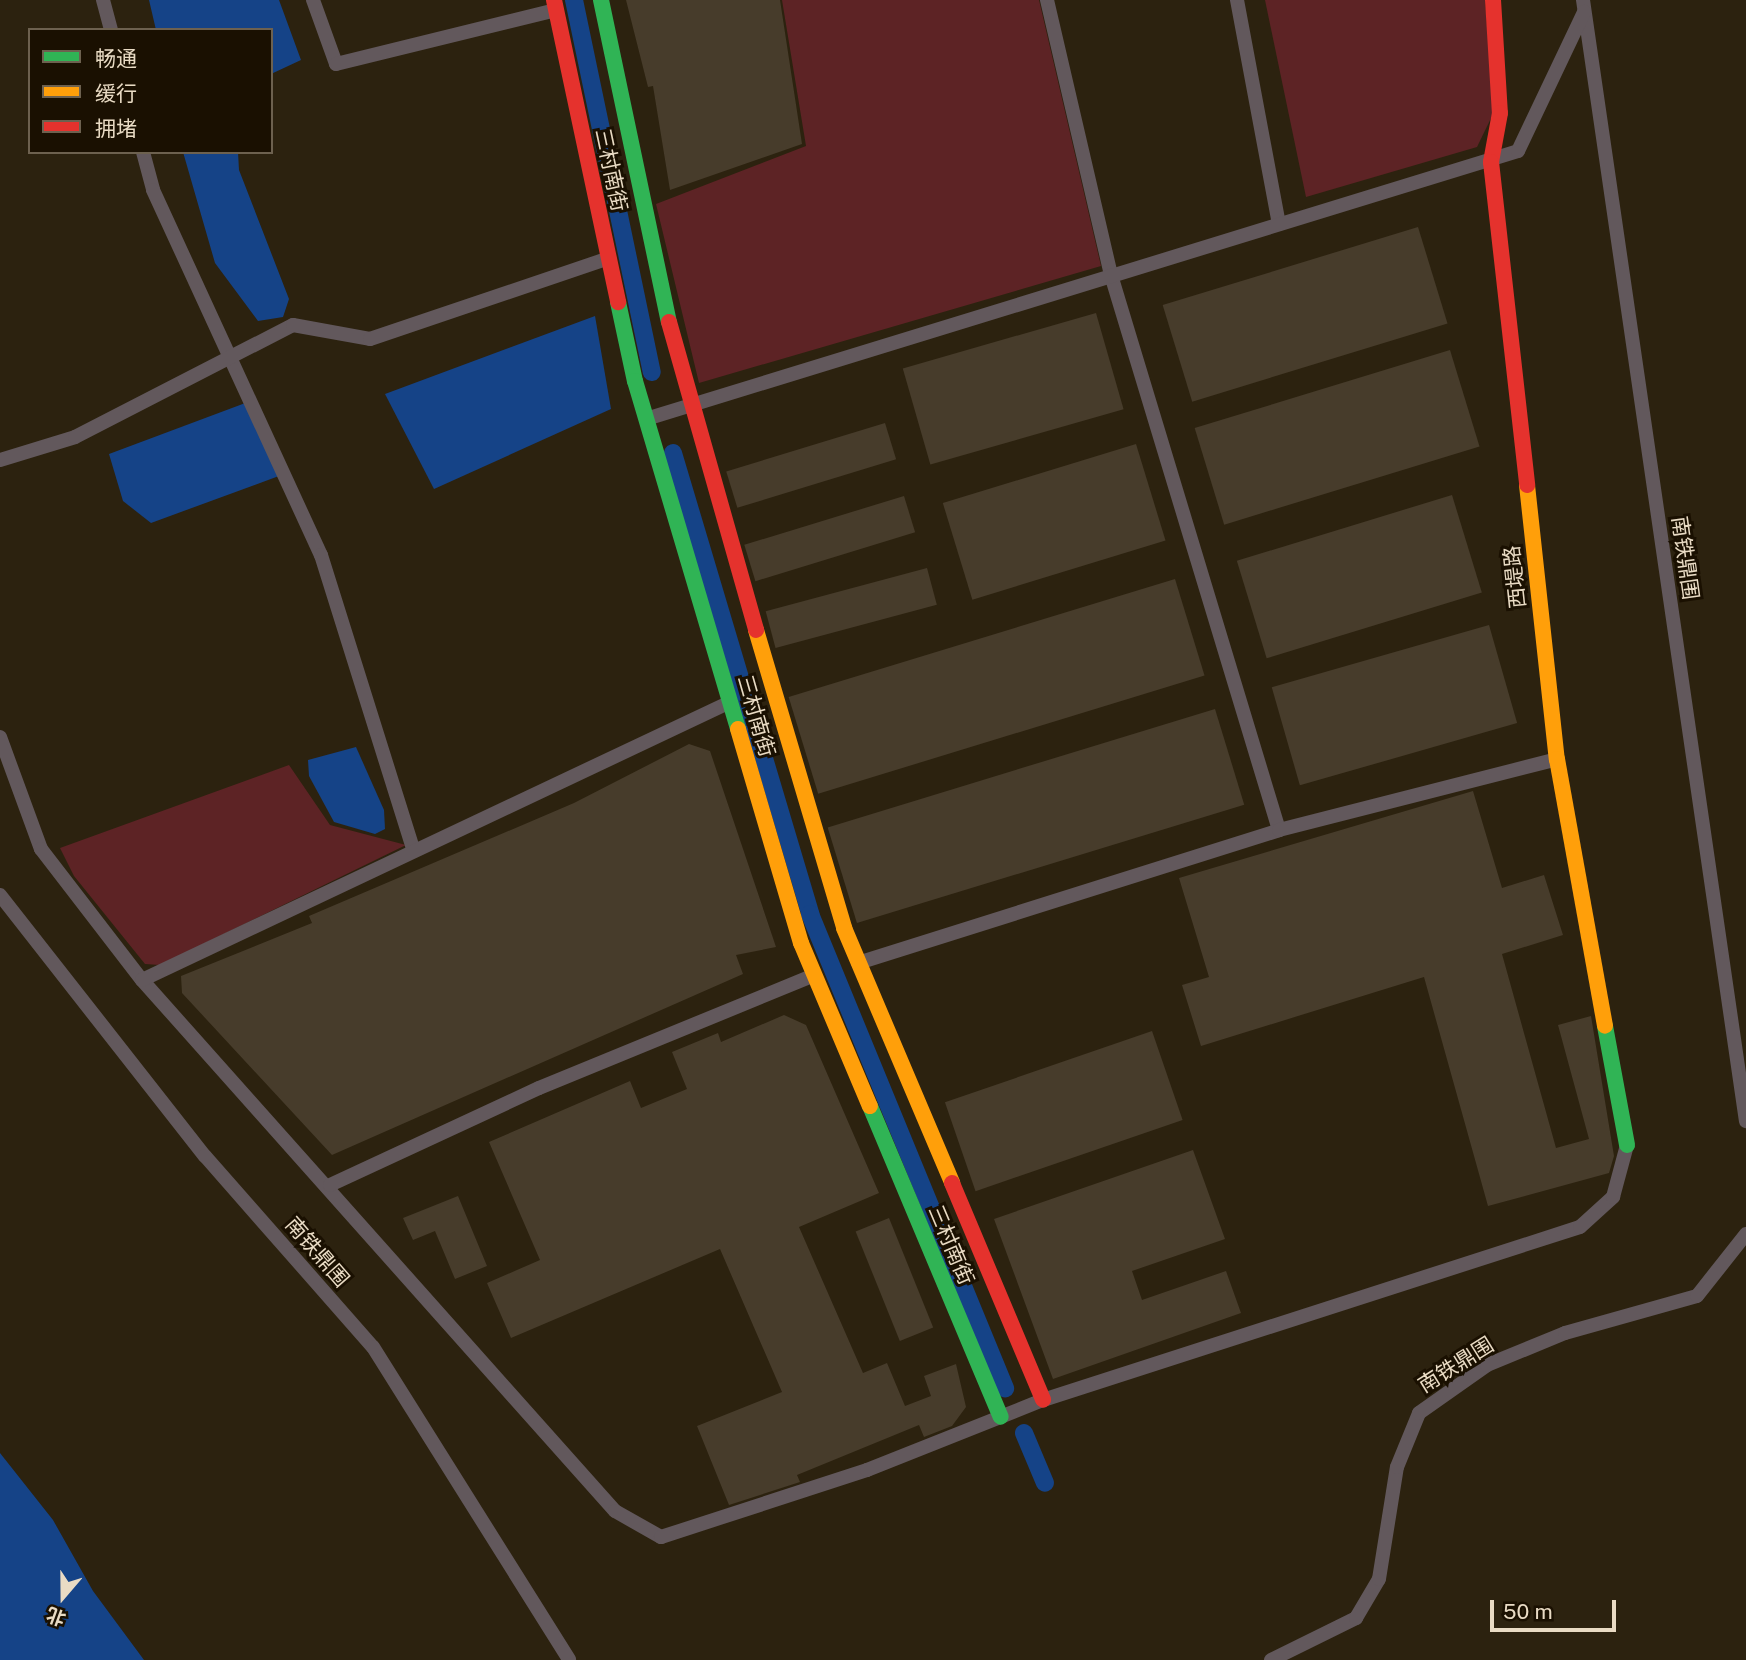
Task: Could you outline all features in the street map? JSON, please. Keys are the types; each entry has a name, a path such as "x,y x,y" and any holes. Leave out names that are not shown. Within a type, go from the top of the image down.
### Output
{"street":[{"path":"103,0 110,28"},
{"path":"313,0 336,64 555,5"},
{"name":"三村南街","path":"601,0 690,406 859,963 1043,1400"},
{"path":"1047,0 1111,275 1279,830"},
{"path":"1237,0 1279,225"},
{"name":"西堤路","path":"1493,0 1500,113 1491,162 1557,759 1627,1145"},
{"name":"三村南街","path":"555,5 646,418 814,975 1001,1417"},
{"path":"646,418 1491,162 1518,151 1584,6"},
{"name":"南铁鼎围","path":"1584,6 1746,1121"},
{"path":"144,154 164,215 233,355 321,555 413,849"},
{"path":"0,460 75,437 293,325 370,339 609,258"},
{"path":"142,980 413,849 730,702"},
{"path":"0,737 41,849 142,980 330,1185 615,1511 661,1537 842,1479 1043,1400 1580,1227 1613,1198 1627,1145"},
{"path":"859,963 1279,830 1557,759"},
{"name":"南铁鼎围","path":"0,895 205,1156 373,1347 569,1660"},
{"path":"330,1185 539,1088 814,975"},
{"name":"南铁鼎围","path":"1272,1660 1356,1618 1368,1599 1379,1579 1397,1467 1419,1413 1498,1361 1566,1333 1697,1296 1746,1234"}],"shaded area":[{"path":"782,0 1039,0 1101,266 699,383 656,204 806,146"},
{"path":"1265,0 1485,0 1494,112 1477,147 1306,197"},
{"path":"289,765 330,825 406,845 160,965 145,964 74,876 60,848"}],"water":[{"path":"149,0 279,0 301,60 273,73 273,28 156,28"},
{"path":"184,154 238,154 239,170 289,299 283,317 258,321 215,263"},
{"path":"595,316 611,409 434,489 385,394"},
{"path":"248,402 287,473 151,523 123,501 109,454"},
{"path":"356,747 384,810 385,829 375,834 334,822 309,776 308,760"},
{"path":"0,1453 53,1520 93,1591 144,1660 0,1660"}],"building":[{"path":"626,0 780,0 802,144 670,190 653,86 648,87"},
{"path":"1418,227 1448,324 1192,402 1163,305"},
{"path":"1096,313 1124,409 930,465 903,368"},
{"path":"1450,350 1480,447 1224,525 1195,428"},
{"path":"885,423 896,459 737,508 726,472"},
{"path":"1136,444 1166,541 972,600 943,503"},
{"path":"1452,495 1482,593 1267,658 1237,561"},
{"path":"904,496 915,532 755,581 744,545"},
{"path":"927,568 937,605 776,648 766,611"},
{"path":"1175,579 1205,676 818,794 789,697"},
{"path":"1489,625 1517,723 1300,785 1272,687"},
{"path":"1215,709 1244,805 857,923 828,827"},
{"path":"689,744 710,751 776,947 736,955 743,974 332,1155 182,993 181,976 312,923 309,916 574,803"},
{"path":"1473,791 1502,888 1544,875 1563,935 1502,954 1556,1148 1589,1139 1558,1025 1591,1016 1614,1156 1609,1173 1488,1206 1424,977 1201,1046 1182,985 1209,977 1179,878"},
{"path":"784,1015 806,1025 879,1193 799,1227 863,1373 887,1363 905,1406 931,1396 924,1376 956,1364 966,1407 952,1426 924,1437 919,1425 797,1475 800,1482 729,1505 697,1426 782,1392 720,1249 511,1338 487,1283 540,1260 489,1142 630,1081 641,1108 687,1089 672,1052 718,1033 721,1042"},
{"path":"1152,1031 1183,1120 976,1191 945,1102"},
{"path":"1193,1150 1225,1239 1132,1271 1142,1300 1226,1271 1241,1313 1053,1379 994,1219"},
{"path":"458,1196 487,1266 455,1279 435,1231 413,1240 403,1218"},
{"path":"889,1218 933,1327 900,1341 856,1231"}],"waterway":[{"path":"574,0 652,372"},
{"path":"673,453 810,914 1005,1388"},
{"path":"1024,1433 1045,1483"}],"traffic: fast":[{"path":"601,0 669,322"},
{"path":"618,302 635,381 738,729"},
{"path":"1605,1026 1627,1145"},
{"path":"870,1106 1001,1417"}],"traffic: slow":[{"path":"1527,485 1557,759 1605,1026"},
{"path":"756,630 844,928 952,1183"},
{"path":"738,729 801,943 870,1106"}],"traffic: jam":[{"path":"554,0 618,302"},
{"path":"1493,0 1500,113 1491,162 1527,485"},
{"path":"669,322 756,630"},
{"path":"952,1183 1043,1400"}]}
